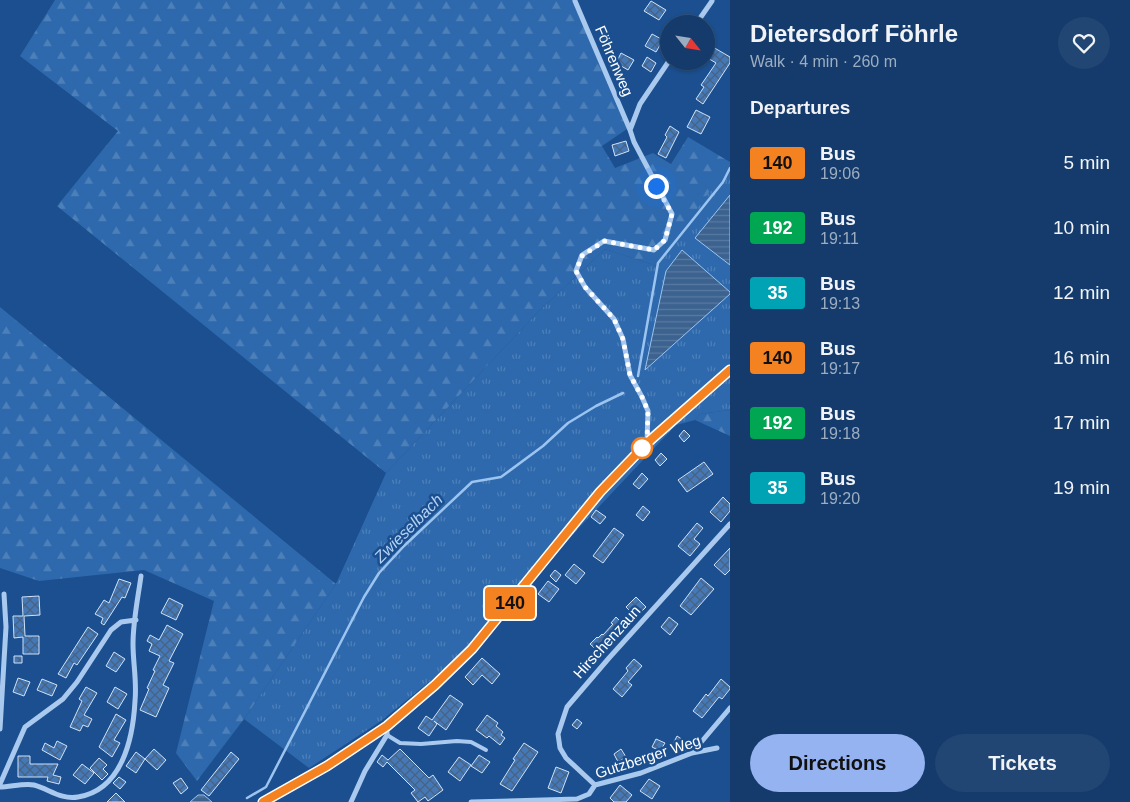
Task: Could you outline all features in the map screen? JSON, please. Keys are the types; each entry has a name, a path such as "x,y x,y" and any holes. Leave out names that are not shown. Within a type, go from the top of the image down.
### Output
{"street":[{"name":"Föhrenweg","path":"575,1 634,142 672,214 665,240 654,250 604,241 582,256 576,271 585,287 614,319 623,339 630,375 648,411 647,443"},
{"path":"702,15 712,1"},
{"name":"Föhrenweg","path":"630,130 640,104 663,70"},
{"path":"263,802 387,730 472,649 600,492 647,443 730,370"},
{"name":"Hirschenzaun","path":"595,785 566,758 560,748 558,734 567,707 730,524"},
{"path":"136,620 122,622 112,630 78,682 63,699 25,727 0,785 33,785 62,796 76,797 94,792 110,780 124,759 136,700 133,642 136,620 141,576"},
{"path":"0,729 6,627 4,594"},
{"path":"692,753 730,708"},
{"path":"351,802 387,730"},
{"name":"Gutzberger Weg","path":"471,802 577,799 589,794 595,785 641,773 692,753 717,748"}],"lane":[{"path":"387,730 400,743 471,742 486,750"}],"green space":[{"path":"55,0 577,0 627,129 602,146 615,168 653,153 671,164 688,137 730,162 657,266 605,249 536,314 386,473 57,206 118,131 20,56"},
{"path":"730,161 730,410 700,414 695,420 676,425 577,530 483,638 381,721 309,768 244,719 336,584 386,473 536,314 605,249 657,266"},
{"path":"0,307 336,584 244,719 197,781 176,753 214,601 144,570 39,581 0,568"},
{"path":"730,410 730,436 695,420 700,414"}],"shaded area":[{"path":"730,195 730,265 695,238"},
{"path":"682,250 730,294 645,370 666,271"},
{"path":"198,795 204,795 212,802 190,802"}],"building":[{"path":"651,1 666,10 662,15 660,15 659,20 644,11"},
{"path":"652,34 660,38 660,45 656,52 645,46"},
{"path":"715,48 730,57 730,63 703,104 696,99 704,87 701,85 711,70 715,70"},
{"path":"621,53 634,60 628,70 616,63"},
{"path":"647,57 656,63 651,72 642,66"},
{"path":"696,110 710,117 701,134 687,127"},
{"path":"670,126 679,132 666,158 658,154 667,137 665,135"},
{"path":"626,141 629,151 615,156 612,145"},
{"path":"684,430 690,436 684,442 679,436"},
{"path":"661,453 667,459 660,466 655,460"},
{"path":"704,462 713,474 687,492 678,480"},
{"path":"642,473 648,479 639,489 633,484"},
{"path":"723,497 730,504 730,511 721,522 710,512"},
{"path":"643,506 650,512 643,521 636,515"},
{"path":"596,510 606,517 600,524 591,517"},
{"path":"697,523 703,528 694,539 700,544 690,556 678,546"},
{"path":"614,528 624,535 603,563 593,556"},
{"path":"730,548 730,570 725,575 714,565"},
{"path":"574,564 585,573 576,584 565,575"},
{"path":"555,570 561,575 556,582 550,576"},
{"path":"701,578 714,589 691,615 680,606"},
{"path":"119,579 131,583 125,598 122,597 104,625 101,623 103,618 95,614 104,600 109,603"},
{"path":"548,581 559,589 549,602 538,594"},
{"path":"39,596 40,615 24,616 25,636 39,636 39,654 23,654 23,637 14,638 13,616 23,616 22,597"},
{"path":"636,597 646,607 641,612 636,608 632,613 626,607"},
{"path":"169,598 183,605 176,620 161,613"},
{"path":"616,617 627,628 602,655 590,644 597,637 603,635 613,624 611,623"},
{"path":"669,617 678,624 670,635 661,627"},
{"path":"167,625 183,634 169,661 174,663 163,685 169,688 156,717 140,710 155,671 153,670 160,656 149,651 152,644 147,641 150,635 159,640"},
{"path":"88,627 98,634 77,665 74,663 66,678 58,674"},
{"path":"114,652 125,659 116,672 106,666"},
{"path":"14,656 22,656 22,663 14,663"},
{"path":"482,658 500,674 492,684 482,675 473,685 465,677"},
{"path":"634,659 642,666 628,682 632,685 622,697 613,689 628,671 626,668"},
{"path":"18,678 30,682 24,696 13,692"},
{"path":"42,679 57,685 52,696 37,690"},
{"path":"721,679 730,689 722,699 719,697 702,718 693,711"},
{"path":"86,687 97,693 84,715 92,719 88,727 83,725 80,731 70,727 82,701 79,699"},
{"path":"115,687 127,694 118,709 107,702"},
{"path":"450,695 463,704 446,730 434,721 437,724 429,736 418,728 426,716 432,720"},
{"path":"116,714 126,720 114,740 120,743 112,757 99,747"},
{"path":"487,715 498,723 496,726 503,732 501,735 505,738 500,745 489,736 487,738 476,730"},
{"path":"577,719 582,723 577,729 572,725"},
{"path":"677,736 689,744 685,751 673,744"},
{"path":"656,739 665,743 660,751 652,747"},
{"path":"57,741 67,746 60,760 42,750 45,743 54,748"},
{"path":"524,743 538,752 512,791 500,784"},
{"path":"154,749 166,760 157,770 145,759"},
{"path":"400,749 429,778 433,775 443,790 428,801 425,797 418,802 411,793 415,790 387,762 383,767 377,762 382,755 388,760"},
{"path":"621,749 626,757 618,762 614,754"},
{"path":"136,752 145,759 136,773 126,766"},
{"path":"231,752 239,759 209,796 201,790"},
{"path":"479,755 490,762 482,773 471,766"},
{"path":"18,756 30,756 30,764 58,764 53,775 61,777 59,784 47,781 48,777 18,777"},
{"path":"459,757 471,765 460,781 448,772"},
{"path":"99,758 107,765 103,769 108,774 102,780 90,768"},
{"path":"82,764 94,773 85,784 73,775"},
{"path":"556,767 569,772 561,793 548,788"},
{"path":"119,777 126,782 120,789 113,783"},
{"path":"181,778 188,788 181,794 173,783"},
{"path":"649,779 660,786 652,799 640,791"},
{"path":"620,785 632,795 626,802 614,802 610,798"},
{"path":"116,793 125,802 107,802"}],"waterway":[{"name":"Zwieselbach","path":"638,376 658,263 723,182 730,168"},
{"name":"Zwieselbach","path":"247,798 266,787 364,597 379,573 404,546 472,482 501,477 543,446 568,423 596,406 623,393"}],"bus line":[{"name":"140","path":"263,802 327,766 387,726 435,685 472,649 600,492 647,443 730,370"}],"route":[{"path":"642,448 647,443 648,411 630,375 623,339 614,319 585,287 576,271 582,256 604,241 654,250 665,240 672,214 656,186"}]}
